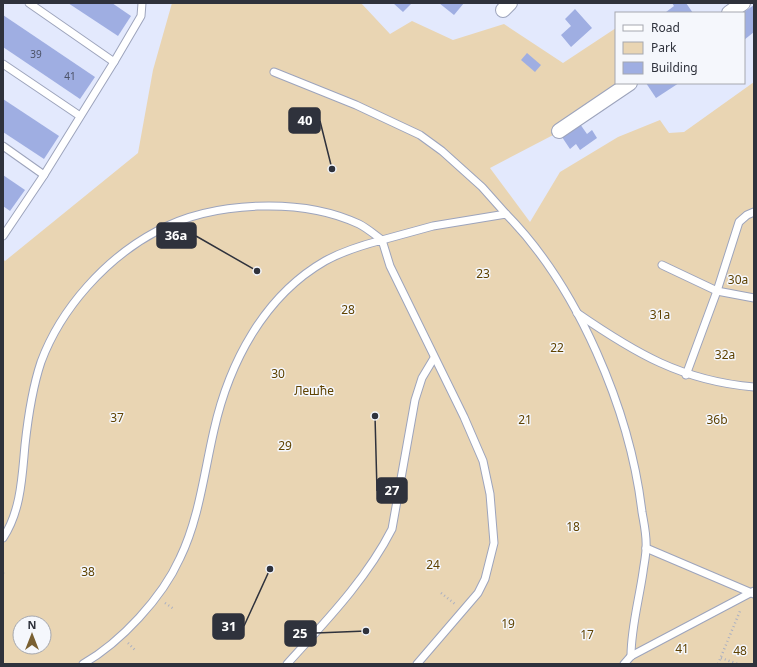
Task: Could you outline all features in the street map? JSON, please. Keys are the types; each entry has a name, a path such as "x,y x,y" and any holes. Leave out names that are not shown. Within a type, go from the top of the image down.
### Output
{"street":[{"path":"730,12 743,3"},
{"path":"559,132 629,84"}],"lane":[{"path":"29,3 114,62"},
{"path":"3,236 44,175 114,62 141,16 142,3"},
{"path":"3,64 80,116"},
{"path":"274,72 350,102 420,135 448,156 482,187 520,229 550,269 577,312 611,387 620,414 639,488 646,548 631,656"},
{"path":"3,146 44,175"},
{"path":"3,538 16,508 22,485 31,398 42,362 53,335 70,310 91,284 125,251 158,230 194,216 228,209 285,206 321,212 360,225 382,240 390,266 464,417 482,461 490,494 494,543 487,573 478,593 417,664"},
{"path":"686,375 717,291 739,222 747,215 754,212"},
{"path":"83,664 94,658 143,613 160,593 180,559 197,506 221,400 232,370 260,322 278,298 325,261 354,248 433,226 506,214"},
{"path":"662,265 717,291 754,298"},
{"path":"577,312 642,354 686,375 730,385 754,387"},
{"path":"287,664 331,616 352,589 382,548 392,529 414,400 422,378 434,358"},
{"path":"646,548 751,594"},
{"path":"624,664 631,656 751,594"}],"path":[{"path":"441,593 464,610"},
{"path":"718,664 751,594"},
{"path":"721,658 738,664"}],"green space":[{"name":"Лешће","path":"172,3 361,3 390,34 412,21 453,40 504,24 563,63 615,29 615,84 626,84 557,133 490,168 530,222 560,172 618,137 660,120 669,133 684,132 754,82 754,664 3,664 3,259 5,261 138,153 153,70"}],"building":[{"path":"68,3 112,3 131,16 118,36"},
{"path":"393,3 412,3 403,12"},
{"path":"439,3 464,3 454,15"},
{"path":"672,3 686,3 692,12 666,12 674,6"},
{"path":"754,5 754,32 745,39 745,12"},
{"path":"575,9 592,28 571,47 561,35 571,26 565,19"},
{"path":"3,15 95,77 80,99 3,47"},
{"path":"527,53 541,65 535,72 521,60"},
{"path":"647,84 677,84 656,98"},
{"path":"3,99 59,136 44,159 3,132"},
{"path":"580,124 587,134 592,130 597,138 580,150 576,144 570,149 562,137"},
{"path":"3,175 25,190 10,211 3,206"}],"place":[{"name":"40","path":"332,169"},
{"name":"36a","path":"257,271"},
{"name":"27","path":"375,416"},
{"name":"31","path":"270,569"},
{"name":"25","path":"366,631"}],"park label":[{"name":"23","path":"483,273"},
{"name":"30a","path":"738,279"},
{"name":"28","path":"348,309"},
{"name":"31a","path":"660,314"},
{"name":"22","path":"557,347"},
{"name":"32a","path":"725,354"},
{"name":"30","path":"278,373"},
{"name":"37","path":"117,417"},
{"name":"21","path":"525,419"},
{"name":"36b","path":"717,419"},
{"name":"29","path":"285,445"},
{"name":"18","path":"573,526"},
{"name":"24","path":"433,564"},
{"name":"38","path":"88,571"},
{"name":"19","path":"508,623"},
{"name":"17","path":"587,634"},
{"name":"41","path":"682,648"},
{"name":"48","path":"740,650"}]}
